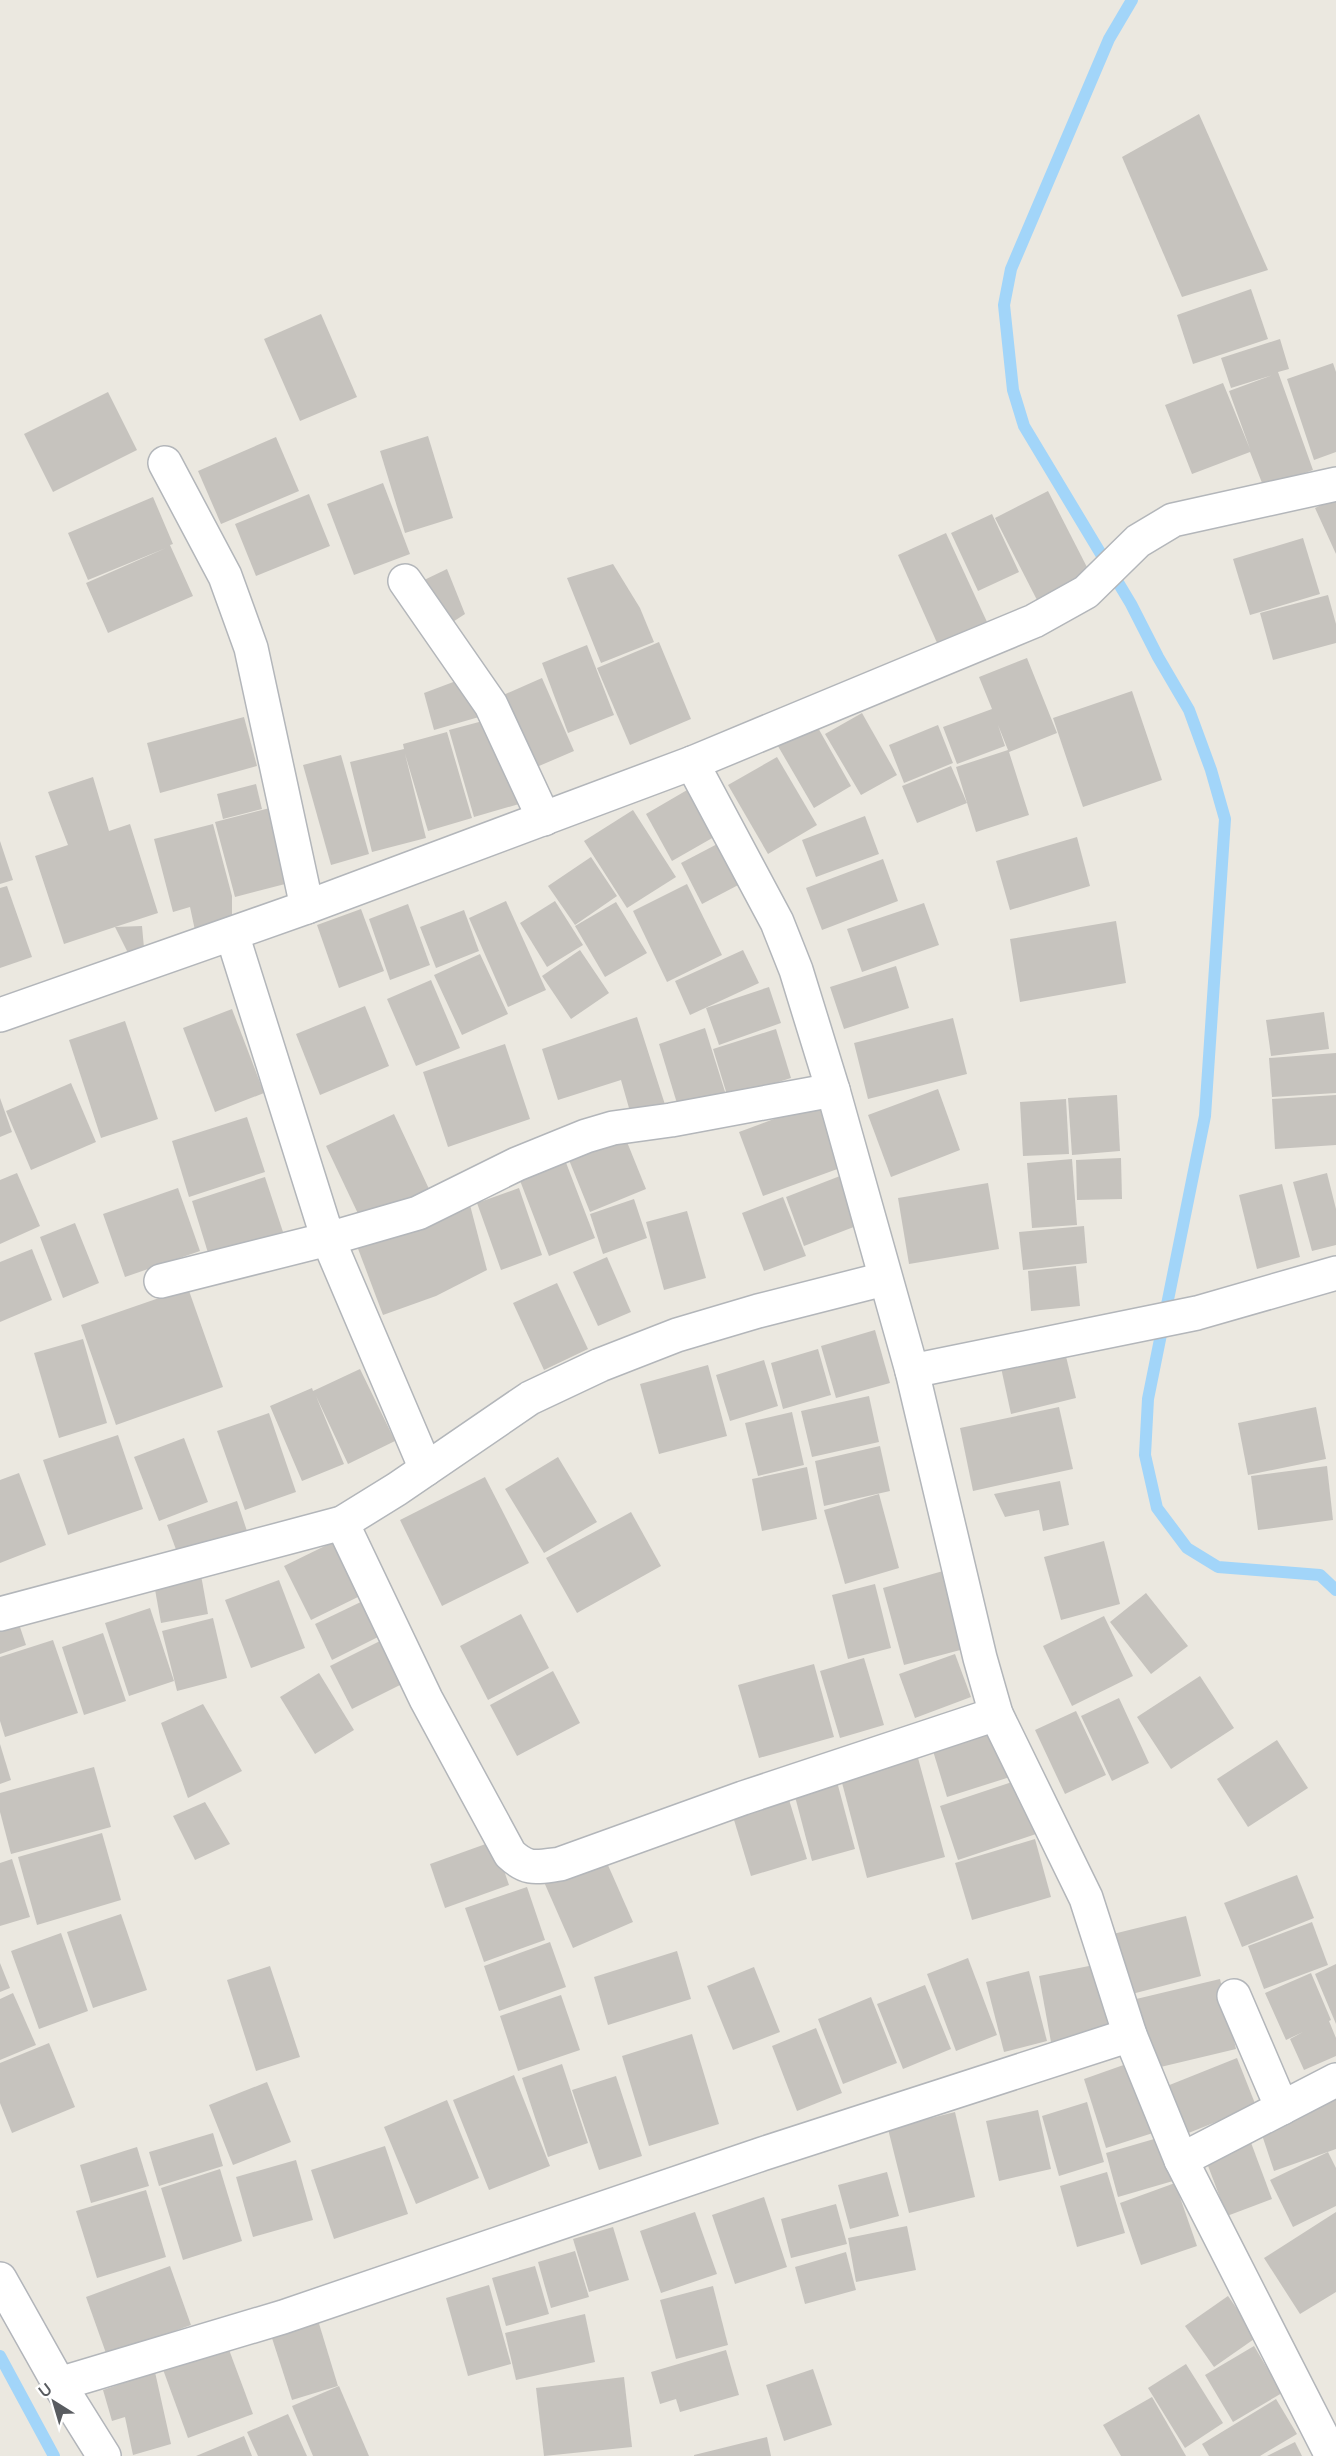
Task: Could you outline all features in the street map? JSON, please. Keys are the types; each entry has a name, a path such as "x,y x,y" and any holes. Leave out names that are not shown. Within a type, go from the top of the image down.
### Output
{"street":[{"path":"165,463 225,576 251,648 307,907"},
{"path":"0,1015 307,907 692,763 1034,621 1086,592 1138,542 1173,520 1336,484"},
{"path":"405,581 491,705 544,819"},
{"path":"692,763 777,922 796,970 833,1090 884,1279 912,1371 980,1658 996,1714 1086,1898 1130,2035 1181,2160 1332,2456"},
{"path":"232,934 328,1239 426,1469"},
{"path":"161,1281 392,1222 418,1213 517,1164 586,1136 613,1128 671,1120 833,1090"},
{"path":"912,1371 1197,1313 1336,1273"},
{"path":"0,1614 342,1523 531,1398 600,1365 677,1335 758,1311 884,1279"},
{"path":"342,1523 426,1699 505,1843 519,1862 531,1868 560,1864 743,1798 996,1714"},
{"path":"1234,1996 1282,2108"},
{"path":"59,2384 283,2317 762,2154 1130,2035"},
{"path":"1181,2160 1336,2080"},
{"path":"0,2279 59,2384 104,2456"}],"building":[{"path":"1199,114 1268,270 1182,297 1122,157"},
{"path":"1251,289 1268,339 1193,364 1177,315"},
{"path":"321,314 357,397 300,421 264,339"},
{"path":"1280,339 1289,369 1278,372 1313,470 1264,488 1250,452 1192,474 1165,405 1223,383 1250,449 1229,391 1273,375 1231,388 1221,358"},
{"path":"1333,363 1336,372 1336,452 1314,460 1287,379"},
{"path":"108,392 137,450 53,492 24,434"},
{"path":"428,436 453,518 405,533 380,451"},
{"path":"276,437 299,491 221,524 198,471"},
{"path":"383,483 410,554 354,575 327,504"},
{"path":"1048,491 1090,573 1037,600 995,518"},
{"path":"309,494 330,546 256,576 235,524"},
{"path":"153,497 173,544 170,545 193,596 108,633 86,583 166,548 88,580 68,533"},
{"path":"1336,498 1336,554 1315,508"},
{"path":"992,514 1019,572 978,591 951,533"},
{"path":"946,533 987,622 938,645 898,555"},
{"path":"1303,538 1320,594 1250,615 1233,559"},
{"path":"613,564 640,608 654,642 601,663 567,578"},
{"path":"447,569 465,614 445,627 420,582"},
{"path":"1328,595 1336,624 1336,643 1273,660 1260,613"},
{"path":"659,642 691,719 630,745 597,668"},
{"path":"587,645 614,715 568,733 542,663"},
{"path":"1027,658 1057,733 1009,752 1029,815 976,832 956,767 1008,750 998,725 1005,746 957,764 943,727 992,709 979,677"},
{"path":"464,678 479,717 434,730 424,693"},
{"path":"542,678 574,751 532,769 501,696"},
{"path":"1132,691 1162,780 1083,807 1053,718"},
{"path":"862,713 897,775 861,795 825,734"},
{"path":"244,717 257,766 160,793 147,743"},
{"path":"494,718 519,804 474,817 449,730"},
{"path":"813,719 851,786 814,808 775,741"},
{"path":"938,725 953,763 904,783 889,745"},
{"path":"447,732 472,818 428,831 405,754 426,838 372,852 350,762 404,749 403,744"},
{"path":"341,755 369,854 331,865 303,765"},
{"path":"777,757 817,825 768,854 728,785"},
{"path":"951,766 967,803 917,823 902,786"},
{"path":"93,777 109,831 130,824 158,913 64,944 35,856 68,845 48,792"},
{"path":"256,784 262,809 223,819 217,794"},
{"path":"694,786 721,833 672,861 646,814"},
{"path":"270,808 289,883 235,897 215,822"},
{"path":"633,810 676,877 627,908 584,841"},
{"path":"865,816 879,854 816,877 802,840"},
{"path":"213,824 232,896 232,921 196,935 190,907 173,912 154,839"},
{"path":"1077,837 1090,886 1010,910 996,861"},
{"path":"0,841 13,880 0,884"},
{"path":"723,841 744,882 702,904 681,863"},
{"path":"591,857 617,896 575,925 548,886"},
{"path":"883,859 898,901 822,930 806,888"},
{"path":"687,884 722,955 667,982 633,911"},
{"path":"7,886 32,957 0,968 0,888"},
{"path":"506,901 546,990 508,1007 469,918"},
{"path":"555,901 583,945 547,967 520,923"},
{"path":"616,902 647,953 605,977 575,926"},
{"path":"924,903 939,945 862,972 847,929"},
{"path":"408,904 430,965 390,980 369,919"},
{"path":"361,909 384,971 339,988 317,925"},
{"path":"464,910 479,951 436,968 420,927"},
{"path":"1116,921 1126,983 1020,1002 1010,939"},
{"path":"142,926 144,948 130,957 115,927"},
{"path":"580,950 609,993 571,1019 542,976"},
{"path":"743,950 759,983 690,1015 675,981"},
{"path":"480,954 508,1014 462,1035 434,975"},
{"path":"896,966 909,1008 844,1029 830,987"},
{"path":"431,980 460,1048 416,1066 387,999"},
{"path":"769,987 781,1023 719,1045 706,1008"},
{"path":"365,1006 389,1066 320,1095 296,1034"},
{"path":"232,1009 264,1093 215,1112 183,1028"},
{"path":"1324,1012 1329,1049 1271,1056 1266,1020"},
{"path":"637,1017 668,1114 631,1115 621,1080 558,1100 542,1049"},
{"path":"953,1018 967,1074 868,1099 854,1043"},
{"path":"125,1021 158,1119 101,1138 69,1040"},
{"path":"705,1028 726,1095 679,1110 659,1044"},
{"path":"776,1029 791,1078 728,1098 713,1049"},
{"path":"505,1044 530,1119 448,1147 423,1072"},
{"path":"1336,1053 1336,1093 1272,1097 1269,1058"},
{"path":"71,1083 96,1142 31,1170 6,1111"},
{"path":"938,1089 960,1150 891,1177 868,1115"},
{"path":"1117,1095 1120,1151 1072,1155 1068,1098"},
{"path":"1336,1095 1336,1145 1275,1149 1272,1099"},
{"path":"0,1098 12,1132 0,1137"},
{"path":"1066,1099 1069,1154 1023,1156 1020,1102"},
{"path":"819,1102 843,1167 763,1196 739,1132"},
{"path":"394,1114 429,1189 361,1220 326,1146"},
{"path":"247,1117 265,1172 189,1197 172,1141"},
{"path":"623,1132 646,1189 590,1212 567,1155"},
{"path":"1121,1158 1122,1199 1077,1200 1076,1160"},
{"path":"1072,1159 1077,1225 1032,1228 1027,1163"},
{"path":"565,1160 595,1238 549,1256 519,1178"},
{"path":"17,1173 40,1226 0,1244 0,1180"},
{"path":"1327,1173 1336,1209 1336,1245 1312,1251 1293,1182"},
{"path":"840,1176 859,1225 804,1246 786,1197"},
{"path":"265,1177 283,1232 209,1256 192,1201"},
{"path":"988,1183 999,1249 909,1264 898,1198"},
{"path":"1282,1184 1300,1257 1257,1269 1239,1195"},
{"path":"178,1188 200,1251 125,1277 103,1214"},
{"path":"519,1188 542,1255 501,1270 477,1203"},
{"path":"783,1197 806,1256 764,1271 742,1213"},
{"path":"634,1199 647,1238 603,1254 590,1214"},
{"path":"470,1205 487,1270 436,1296 383,1315 357,1246"},
{"path":"687,1211 706,1278 664,1290 646,1222"},
{"path":"75,1223 99,1283 63,1298 40,1237"},
{"path":"1084,1226 1087,1263 1023,1270 1019,1232"},
{"path":"32,1249 52,1300 0,1322 0,1262"},
{"path":"607,1257 631,1312 598,1326 573,1272"},
{"path":"1076,1266 1080,1306 1031,1311 1028,1271"},
{"path":"557,1283 588,1349 544,1370 513,1303"},
{"path":"188,1288 223,1387 116,1425 81,1325"},
{"path":"875,1330 890,1383 836,1398 821,1346"},
{"path":"83,1339 107,1423 59,1438 34,1353"},
{"path":"1064,1348 1076,1398 1011,1414 1000,1363"},
{"path":"818,1349 831,1395 783,1409 771,1363"},
{"path":"764,1360 778,1406 730,1421 716,1375"},
{"path":"708,1365 727,1436 659,1454 640,1384"},
{"path":"360,1369 395,1441 348,1464 316,1396 344,1464 302,1481 270,1406 312,1388 313,1391"},
{"path":"869,1396 879,1442 812,1457 801,1411"},
{"path":"1059,1407 1073,1469 973,1491 960,1428"},
{"path":"1316,1407 1326,1459 1248,1475 1238,1423"},
{"path":"792,1412 804,1465 758,1476 745,1423"},
{"path":"269,1413 296,1492 245,1510 217,1431"},
{"path":"118,1435 143,1509 68,1535 43,1460"},
{"path":"184,1438 208,1502 159,1521 134,1457"},
{"path":"880,1446 890,1491 824,1506 815,1461"},
{"path":"558,1457 597,1522 544,1553 505,1489"},
{"path":"1327,1466 1333,1520 1258,1530 1251,1476"},
{"path":"807,1467 817,1519 762,1531 752,1479"},
{"path":"19,1473 46,1545 0,1563 0,1480"},
{"path":"485,1477 529,1563 442,1606 400,1520"},
{"path":"1060,1481 1069,1525 1043,1531 1039,1510 1005,1517 994,1494"},
{"path":"879,1494 899,1568 845,1584 824,1510"},
{"path":"237,1501 247,1531 178,1555 167,1525"},
{"path":"631,1512 661,1566 577,1613 546,1558"},
{"path":"1104,1541 1120,1604 1061,1620 1044,1557"},
{"path":"333,1542 360,1596 311,1620 284,1566"},
{"path":"943,1571 964,1649 904,1665 883,1588"},
{"path":"201,1575 208,1614 161,1623 154,1584"},
{"path":"279,1580 305,1648 251,1668 225,1600"},
{"path":"875,1584 891,1648 848,1659 832,1595"},
{"path":"1146,1593 1188,1646 1151,1674 1110,1622"},
{"path":"367,1599 384,1634 332,1660 315,1624"},
{"path":"150,1608 174,1681 129,1696 105,1623"},
{"path":"521,1614 549,1668 488,1700 460,1646"},
{"path":"1104,1616 1133,1676 1072,1706 1043,1646"},
{"path":"17,1618 26,1645 0,1654 0,1624"},
{"path":"213,1618 227,1678 177,1691 162,1631"},
{"path":"103,1633 126,1701 84,1715 62,1647"},
{"path":"390,1636 412,1679 352,1709 330,1666"},
{"path":"53,1640 78,1713 5,1737 0,1721 0,1657"},
{"path":"955,1654 971,1697 915,1718 899,1674"},
{"path":"864,1658 884,1725 840,1738 820,1671"},
{"path":"814,1664 834,1737 759,1758 738,1685"},
{"path":"553,1671 580,1723 517,1756 490,1705"},
{"path":"319,1673 354,1730 315,1754 280,1697"},
{"path":"1200,1676 1234,1728 1171,1769 1137,1717"},
{"path":"1119,1698 1149,1763 1112,1781 1081,1716"},
{"path":"203,1704 242,1771 188,1798 161,1723"},
{"path":"1076,1711 1106,1775 1065,1794 1035,1730"},
{"path":"994,1722 1010,1777 947,1797 930,1741"},
{"path":"1277,1740 1308,1788 1248,1827 1217,1779"},
{"path":"0,1744 11,1780 0,1784"},
{"path":"918,1758 945,1857 867,1878 841,1779"},
{"path":"94,1767 111,1827 11,1854 0,1812 0,1793"},
{"path":"836,1778 855,1849 812,1861 793,1789"},
{"path":"1021,1779 1039,1833 958,1860 940,1806"},
{"path":"787,1793 807,1859 751,1876 731,1810"},
{"path":"205,1802 230,1844 195,1860 173,1816"},
{"path":"102,1833 121,1900 37,1925 18,1857"},
{"path":"1035,1839 1051,1897 972,1920 955,1863"},
{"path":"494,1841 509,1885 445,1908 430,1864"},
{"path":"604,1856 633,1922 573,1948 544,1882"},
{"path":"12,1859 30,1917 0,1926 0,1863"},
{"path":"1297,1875 1314,1918 1242,1947 1224,1903"},
{"path":"527,1887 545,1940 484,1962 465,1908"},
{"path":"121,1914 147,1990 93,2008 67,1932"},
{"path":"1186,1916 1201,1976 1128,1995 1113,1934"},
{"path":"1312,1922 1328,1965 1264,1989 1248,1946"},
{"path":"61,1933 88,2011 39,2029 11,1951"},
{"path":"550,1942 566,1987 499,2011 484,1966"},
{"path":"677,1951 691,1999 608,2025 594,1977"},
{"path":"968,1958 997,2035 956,2051 927,1974"},
{"path":"0,1963 10,1988 0,1992"},
{"path":"1099,1964 1112,2030 1051,2042 1039,1976"},
{"path":"1336,1964 1336,2024 1315,1974"},
{"path":"270,1966 300,2057 256,2071 227,1980"},
{"path":"754,1967 780,2032 733,2050 707,1986"},
{"path":"1029,1971 1047,2041 1004,2052 986,1982"},
{"path":"1311,1973 1331,2020 1329,2021 1336,2038 1336,2056 1304,2070 1290,2039 1303,2032 1286,2040 1265,1993"},
{"path":"1220,1979 1236,2049 1148,2070 1132,2000"},
{"path":"925,1985 951,2049 903,2069 877,2004"},
{"path":"13,1993 36,2045 0,2060 0,1999"},
{"path":"561,1995 580,2050 518,2071 500,2016"},
{"path":"871,1997 897,2063 843,2084 818,2019"},
{"path":"816,2028 842,2093 797,2111 772,2046"},
{"path":"692,2034 719,2124 649,2146 622,2056"},
{"path":"49,2043 75,2107 12,2133 0,2103 0,2063"},
{"path":"1237,2058 1256,2106 1181,2136 1162,2088"},
{"path":"1132,2062 1156,2132 1106,2148 1084,2079"},
{"path":"562,2064 588,2143 548,2157 522,2078"},
{"path":"514,2075 550,2166 489,2190 453,2100"},
{"path":"616,2076 642,2156 599,2170 572,2090"},
{"path":"267,2082 291,2142 233,2165 209,2105"},
{"path":"1336,2097 1336,2149 1274,2171 1258,2123"},
{"path":"447,2100 479,2178 416,2204 384,2127"},
{"path":"1087,2102 1104,2162 1059,2176 1042,2116"},
{"path":"1038,2110 1051,2169 999,2181 986,2121"},
{"path":"955,2112 975,2197 909,2213 888,2129"},
{"path":"213,2133 223,2166 159,2186 149,2152"},
{"path":"1161,2137 1173,2181 1118,2197 1106,2153"},
{"path":"1250,2140 1272,2199 1227,2216 1205,2158"},
{"path":"385,2146 408,2214 334,2239 311,2170"},
{"path":"137,2147 149,2186 91,2203 80,2165"},
{"path":"1328,2152 1336,2168 1336,2206 1293,2227 1270,2180"},
{"path":"296,2160 313,2220 253,2237 236,2177"},
{"path":"220,2169 242,2241 183,2260 161,2188"},
{"path":"887,2172 899,2216 850,2229 838,2185"},
{"path":"1107,2172 1125,2233 1077,2247 1060,2186"},
{"path":"1175,2183 1197,2246 1141,2265 1120,2203"},
{"path":"146,2190 166,2257 97,2278 76,2211"},
{"path":"764,2197 787,2267 735,2284 712,2215"},
{"path":"836,2204 847,2244 791,2258 781,2219"},
{"path":"695,2212 717,2274 661,2293 640,2231"},
{"path":"1336,2212 1336,2292 1300,2314 1264,2258"},
{"path":"907,2226 916,2270 856,2282 848,2238"},
{"path":"613,2227 629,2280 589,2292 573,2239"},
{"path":"575,2251 589,2297 551,2308 538,2262"},
{"path":"846,2252 856,2290 805,2304 795,2267"},
{"path":"170,2266 191,2325 107,2356 86,2297"},
{"path":"535,2266 549,2314 506,2326 492,2278"},
{"path":"489,2285 511,2364 468,2376 446,2298"},
{"path":"713,2286 728,2345 676,2359 660,2300"},
{"path":"1228,2296 1257,2337 1214,2367 1185,2326"},
{"path":"585,2314 595,2362 516,2380 505,2333"},
{"path":"317,2317 338,2386 292,2400 270,2332"},
{"path":"225,2339 253,2414 188,2438 161,2364"},
{"path":"1254,2346 1282,2393 1233,2422 1205,2375"},
{"path":"726,2350 739,2395 680,2412 676,2399 660,2404 651,2372"},
{"path":"1186,2364 1223,2423 1185,2448 1148,2388"},
{"path":"813,2369 832,2425 784,2441 766,2385"},
{"path":"155,2372 171,2444 133,2455 125,2417 112,2421 103,2390"},
{"path":"624,2377 632,2447 544,2456 536,2388"},
{"path":"339,2386 369,2456 313,2456 292,2406"},
{"path":"1152,2397 1186,2456 1121,2456 1103,2425"},
{"path":"1276,2399 1297,2434 1260,2456 1209,2456 1202,2444"},
{"path":"288,2414 307,2456 258,2456 247,2432"},
{"path":"244,2436 252,2456 196,2456"},
{"path":"767,2437 771,2456 694,2456 694,2455"},
{"path":"1295,2442 1302,2456 1267,2456"}],"waterway":[{"path":"1132,0 1109,39 1011,269 1004,305 1013,390 1024,426 1131,604 1189,710 1211,770 1225,819 1205,1116 1148,1399 1145,1455 1157,1508 1187,1548 1218,1567 1320,1575 1336,1590"},
{"path":"0,2356 54,2456"}]}
